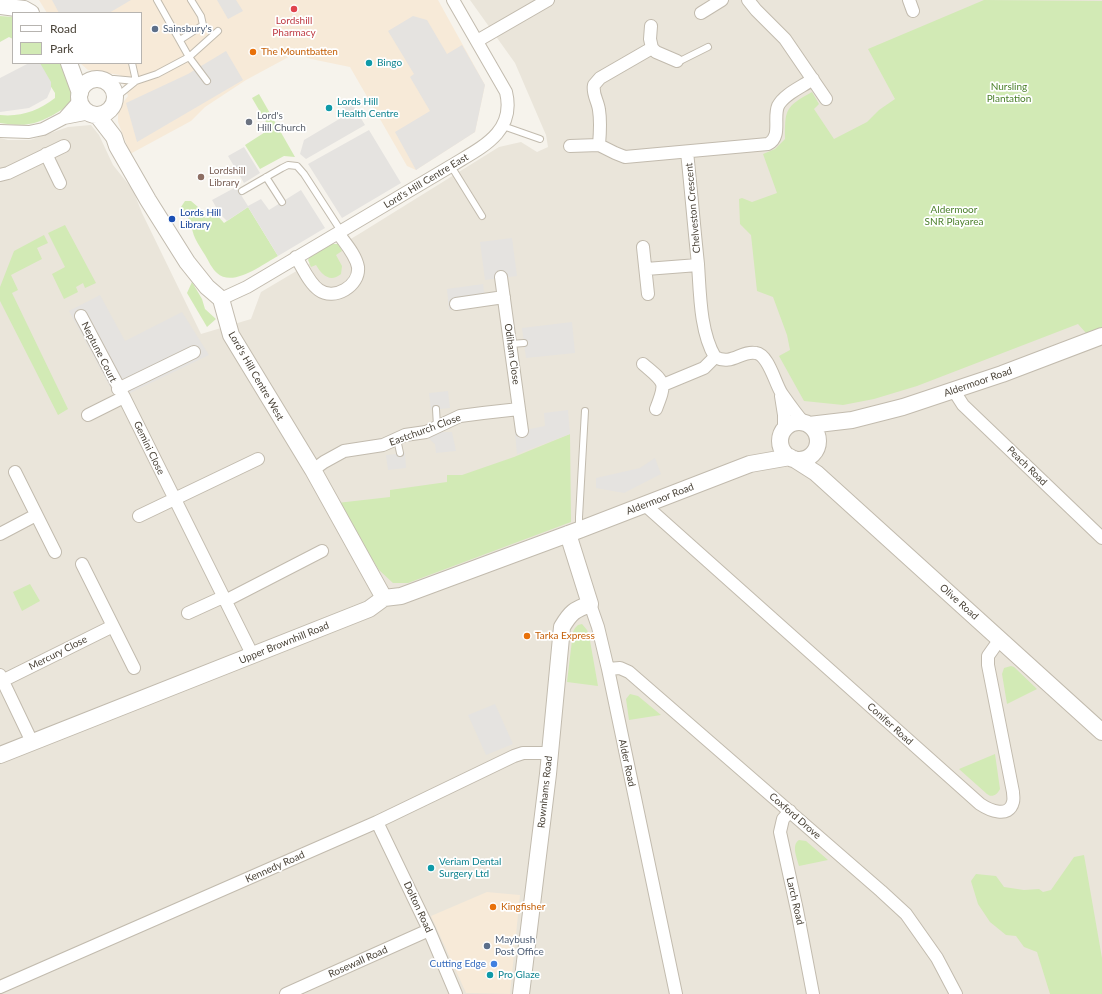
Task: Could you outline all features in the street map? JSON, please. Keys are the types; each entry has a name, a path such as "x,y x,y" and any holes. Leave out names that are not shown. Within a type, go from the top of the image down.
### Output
{"street":[{"path":"34,0 38,12"},
{"name":"Lord's Hill Centre East","path":"221,299 247,287 451,166 495,137 503,126 508,112 506,92 453,0"},
{"path":"701,13 722,0"},
{"path":"748,0 785,39 826,100"},
{"path":"477,41 543,1"},
{"path":"0,6 24,9 29,12"},
{"path":"651,26 650,39 652,48 656,52 677,61"},
{"path":"598,145 601,127 594,85 600,78 652,48"},
{"path":"69,64 85,110 93,114 114,137"},
{"path":"74,64 112,88 114,102 114,137 117,146 148,200 187,262 207,287 221,299"},
{"name":"Chelveston Crescent","path":"570,146 598,145 625,157 758,145 772,142 776,133 776,111 781,102 813,79"},
{"path":"64,118 80,97 85,85 99,80"},
{"path":"0,131 29,132 43,129 64,118 106,113 114,102"},
{"path":"0,176 64,146"},
{"name":"Chelveston Crescent","path":"687,152 704,321 708,342 715,357"},
{"path":"46,154 60,183"},
{"path":"296,257 318,290 324,293 333,294 341,292 350,286 355,280 358,274 358,266 340,232"},
{"path":"643,247 648,294"},
{"name":"Chelveston Crescent","path":"646,269 698,265"},
{"name":"Odiham Close","path":"501,277 522,431"},
{"path":"456,304 504,297"},
{"name":"Lord's Hill Centre West","path":"221,299 231,335 312,470 384,598"},
{"name":"Neptune Court","path":"81,316 121,393"},
{"name":"Aldermoor Road","path":"807,424 852,420 903,407 954,391 1102,337"},
{"path":"88,415 121,393 194,352"},
{"path":"663,385 704,368 715,357 724,360 752,352 761,355 767,362 781,392 807,424 813,428 817,436 816,473"},
{"path":"643,364 660,379 663,385 663,392 656,409"},
{"name":"Peach Road","path":"954,391 963,405 1102,538"},
{"path":"781,392 784,415 782,448 792,458 806,458 811,455 816,447"},
{"name":"Gemini Close","path":"121,393 253,656"},
{"name":"Eastchurch Close","path":"312,470 344,451 383,445 405,435 420,433 468,415 519,409"},
{"name":"Aldermoor Road","path":"816,447 852,420"},
{"path":"783,432 793,423 807,424"},
{"name":"Aldermoor Road","path":"750,464 770,448 783,432"},
{"name":"Aldermoor Road","path":"574,532 750,464 792,458"},
{"name":"Olive Road","path":"792,458 816,473 1102,732"},
{"path":"139,516 258,459"},
{"path":"15,472 55,552"},
{"name":"Conifer Road","path":"645,505 980,804 987,809 1001,812 1010,807 1013,802 1013,792 988,665 988,656 1000,639"},
{"path":"0,534 36,515"},
{"name":"Upper Brownhill Road","path":"0,755 369,609 384,598 401,596 574,532"},
{"name":"Alder Road","path":"574,532 590,604 598,627 608,669 676,994"},
{"path":"188,614 224,599 322,551"},
{"path":"82,564 134,668"},
{"name":"Rownhams Road","path":"521,994 550,753 562,627 570,614 590,604"},
{"name":"Mercury Close","path":"32,742 1,679 113,626"},
{"name":"Coxford Drove","path":"608,669 620,668 629,672 790,811 906,914 937,958 956,994"},
{"name":"Kennedy Road","path":"0,987 377,822 518,755 532,752 550,753"},
{"name":"Larch Road","path":"790,811 783,819 780,832 813,994"},
{"name":"Dolton Road","path":"377,822 429,930 456,994"},
{"name":"Rosewall Road","path":"286,994 429,930"}],"lane":[{"path":"157,0 165,19 180,40 189,58 207,82"},
{"path":"180,40 203,25 201,16 191,0"},
{"path":"99,80 114,79 136,81 157,74 189,58 218,31"},
{"path":"677,61 708,47"},
{"path":"132,64 136,81"},
{"path":"114,102 136,81"},
{"path":"503,126 540,138"},
{"path":"242,191 288,165 297,166 304,174 340,232"},
{"path":"451,166 482,216"},
{"path":"266,177 282,202"},
{"path":"511,344 524,343"},
{"path":"436,409 437,426"},
{"path":"574,532 579,517 585,411"},
{"path":"397,439 400,453"}],"shaded area":[{"path":"39,0 438,0 485,85 475,132 416,170 407,166 350,67 311,59 296,53 246,80 205,107 191,121 130,154 118,122 118,114 121,105 128,96 120,75 88,70 81,64 142,64 142,12 46,12"},
{"path":"52,0 131,0 111,12 58,12"},
{"path":"217,0 236,0 243,11 228,19"},
{"path":"470,0 1102,0 1102,994 0,994 0,138 8,140 30,140 68,127 91,125 99,135 113,165 133,190 142,213 201,334 251,319 261,292 359,234 499,147 521,142 537,152 548,147 546,135 515,63"},
{"path":"413,16 427,20 447,54 462,45 485,85 475,132 416,170 395,132 430,111 410,77 414,74 388,31"},
{"path":"226,51 243,80 137,142 126,103 188,74"},
{"path":"27,64 41,64 51,82 51,89 47,98 29,108 0,112 0,78"},
{"path":"350,100 365,125 306,159 300,154 304,140 346,115 341,105"},
{"path":"369,130 401,183 342,218 308,164"},
{"path":"244,147 260,173 244,183 228,156"},
{"path":"236,187 248,206 261,199 269,210 301,190 325,228 278,256 248,207 227,221 220,214 212,200"},
{"path":"512,238 517,276 485,280 480,242"},
{"path":"483,284 486,305 449,310 447,289"},
{"path":"100,295 125,341 182,312 209,355 130,393 114,394 69,311"},
{"path":"572,322 575,353 526,358 522,328"},
{"path":"448,391 450,408 431,410 429,393"},
{"path":"568,410 570,434 517,454 515,432 545,426 544,413"},
{"path":"440,432 452,432 456,451 436,453 435,444 428,438"},
{"path":"405,453 406,468 388,470 386,455"},
{"path":"655,458 661,474 624,493 596,488 596,478 640,468"},
{"path":"495,704 513,744 486,755 468,715"},
{"path":"487,892 520,895 510,994 466,993 431,916"}],"green space":[{"path":"984,0 1102,1 1102,327 1086,333 1078,324 917,386 874,399 843,405 804,401 779,356 790,350 787,335 773,297 757,291 751,235 740,224 739,199 742,198 752,202 777,193 763,154 775,149 785,139 786,115 788,110 796,101 812,92 819,104 814,109 834,139 867,122 879,110 895,99 868,49"},
{"path":"0,16 12,17 12,38 9,37 0,42"},
{"path":"37,64 60,64 71,87 73,96 71,102 62,110 44,120 24,125 0,123 0,115 15,115 36,110 55,98 55,93"},
{"path":"259,94 295,157 284,156 260,169 245,145 270,129 252,98"},
{"path":"185,201 191,201 198,207 205,218 217,215 224,223 248,207 278,256 256,269 239,276 231,278 224,277 217,273 195,239 191,221 181,207"},
{"path":"65,225 96,283 85,288 83,283 76,287 78,292 64,299 52,274 65,267 48,233"},
{"path":"44,235 48,243 37,248 42,259 11,275 18,290 12,293 68,409 58,415 0,301 0,287 14,251"},
{"path":"330,244 338,244 342,251 336,255 342,266 341,274 333,278 324,275 316,265 311,267 308,260 311,255"},
{"path":"192,282 202,299 205,309 216,319 207,327 187,293"},
{"path":"570,434 571,522 408,583 393,583 379,570 337,503 390,497 390,490 447,482 447,475 462,475 514,457"},
{"path":"30,584 40,601 22,611 13,592"},
{"path":"582,624 589,635 598,686 567,682 573,632 578,625"},
{"path":"1011,666 1014,667 1037,689 1007,704 1002,674 1004,668"},
{"path":"630,694 638,696 661,715 629,720 626,699"},
{"path":"995,754 1000,789 996,794 991,796 959,769"},
{"path":"799,840 806,841 828,860 799,866 795,845"},
{"path":"1084,855 1102,958 1102,994 1050,994 1037,952 1024,947 1016,936 1006,935 990,922 978,904 971,881 976,874 996,876 1004,887 1024,890 1039,889 1043,892 1051,890 1074,857"}],"place":[{"name":"Lordshill Pharmacy","path":"294,9"},
{"name":"Sainsbury's","path":"155,29"},
{"name":"The Mountbatten","path":"253,52"},
{"name":"Bingo","path":"369,63"},
{"name":"Lords Hill Health Centre","path":"329,108"},
{"name":"Lord's Hill Church","path":"249,122"},
{"name":"Lordshill Library","path":"201,177"},
{"name":"Lords Hill Library","path":"172,219"},
{"name":"Tarka Express","path":"527,636"},
{"name":"Veriam Dental Surgery Ltd","path":"431,868"},
{"name":"Kingfisher","path":"493,907"},
{"name":"Maybush Post Office","path":"487,946"},
{"name":"Cutting Edge","path":"494,964"},
{"name":"Pro Glaze","path":"490,975"}],"park label":[{"name":"Nursling Plantation","path":"1009,92"},
{"name":"Aldermoor SNR Playarea","path":"954,216"}]}
